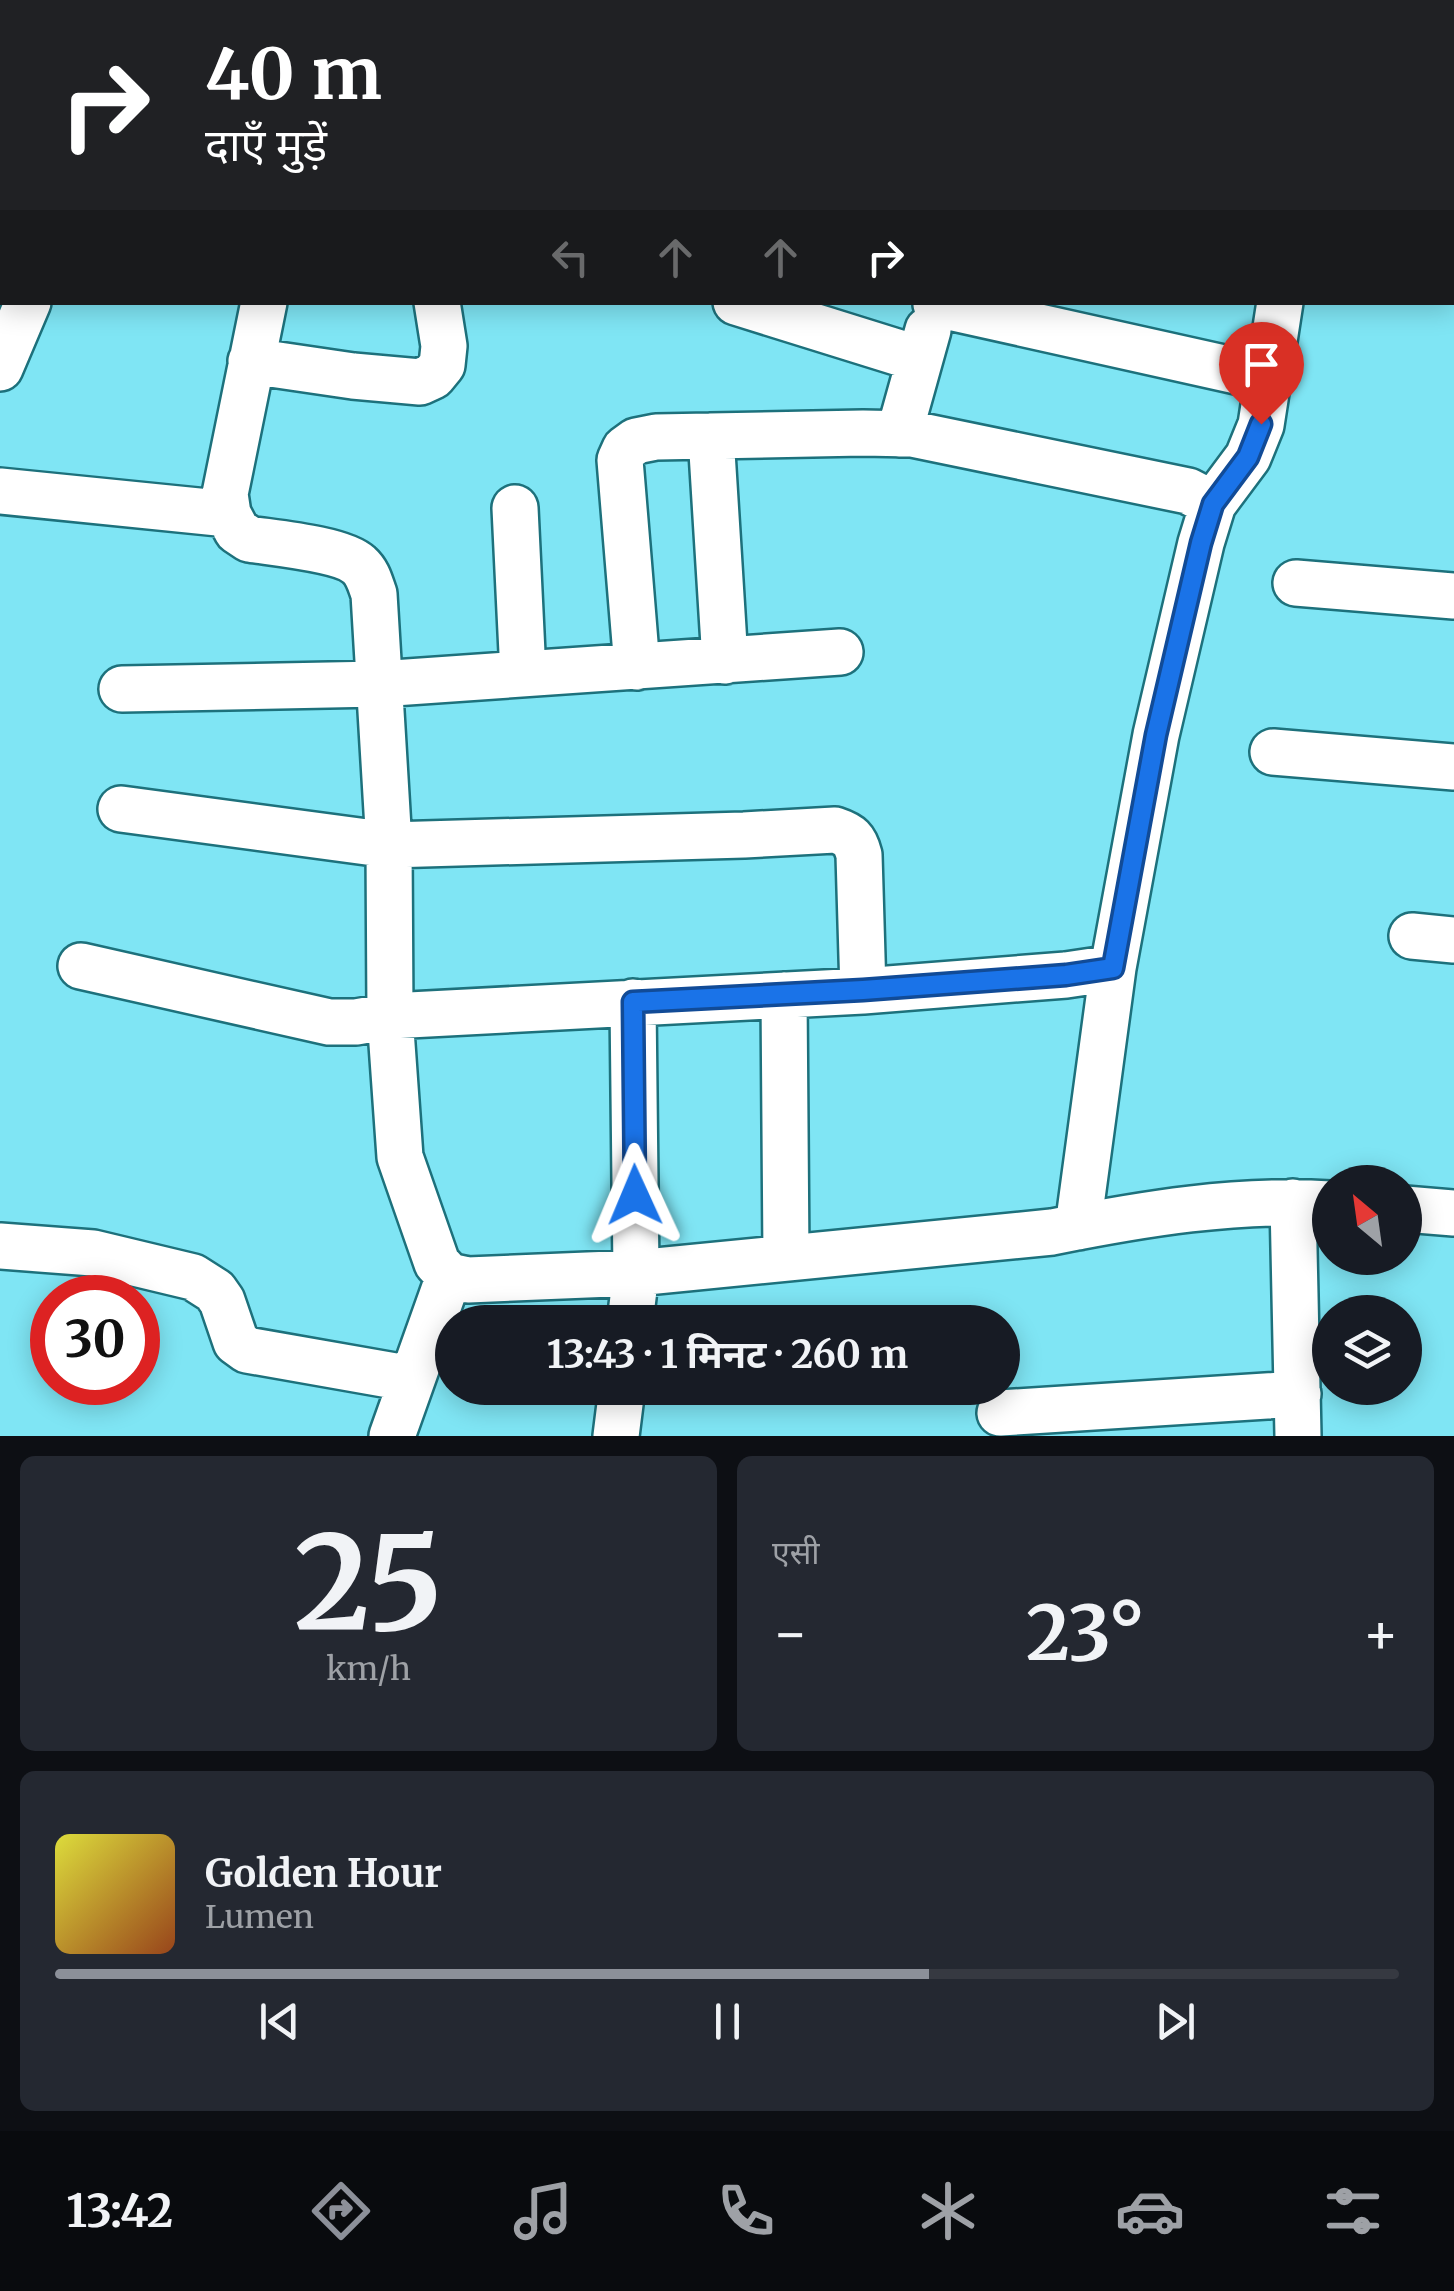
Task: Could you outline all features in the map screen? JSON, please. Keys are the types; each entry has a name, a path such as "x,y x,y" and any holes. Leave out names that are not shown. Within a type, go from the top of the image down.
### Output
{"street":[{"path":"0,368 27,305"},
{"path":"263,305 230,462 228,514 238,532 249,539 344,556 358,563 369,577 374,594 389,845 390,1016 400,1156 437,1263 449,1276 468,1280 636,1272 1052,1232 1224,1206 1312,1203 1298,1415 1000,1412"},
{"path":"251,361 420,382 442,366 444,346 437,305"},
{"path":"746,305 920,359"},
{"path":"899,434 935,305"},
{"path":"945,305 1268,378"},
{"path":"1078,1227 1113,968 1156,735 1213,504 1248,457 1261,424 1280,305"},
{"path":"637,666 620,460 625,449 636,441 711,436 912,434 1188,491 1213,504"},
{"path":"711,436 725,660"},
{"path":"0,491 228,514"},
{"path":"515,508 523,674"},
{"path":"1296,583 1454,596"},
{"path":"122,689 378,684 840,652"},
{"path":"1273,752 1454,767"},
{"path":"121,809 389,845 835,830 848,834 859,855 863,990"},
{"path":"82,966 342,1024 390,1016 863,990 1113,968"},
{"path":"784,995 786,1258"},
{"path":"632,1305 636,1272 633,1002"},
{"path":"1422,1210 1454,1212"},
{"path":"0,1246 93,1253 193,1277 215,1290 236,1342 247,1350 412,1378"},
{"path":"392,1436 449,1276"},
{"path":"616,1436 620,1405"}],"route":[{"path":"635,1195 633,1002 863,990 1113,968 1156,735 1201,543 1213,504 1248,457 1261,424"}]}
